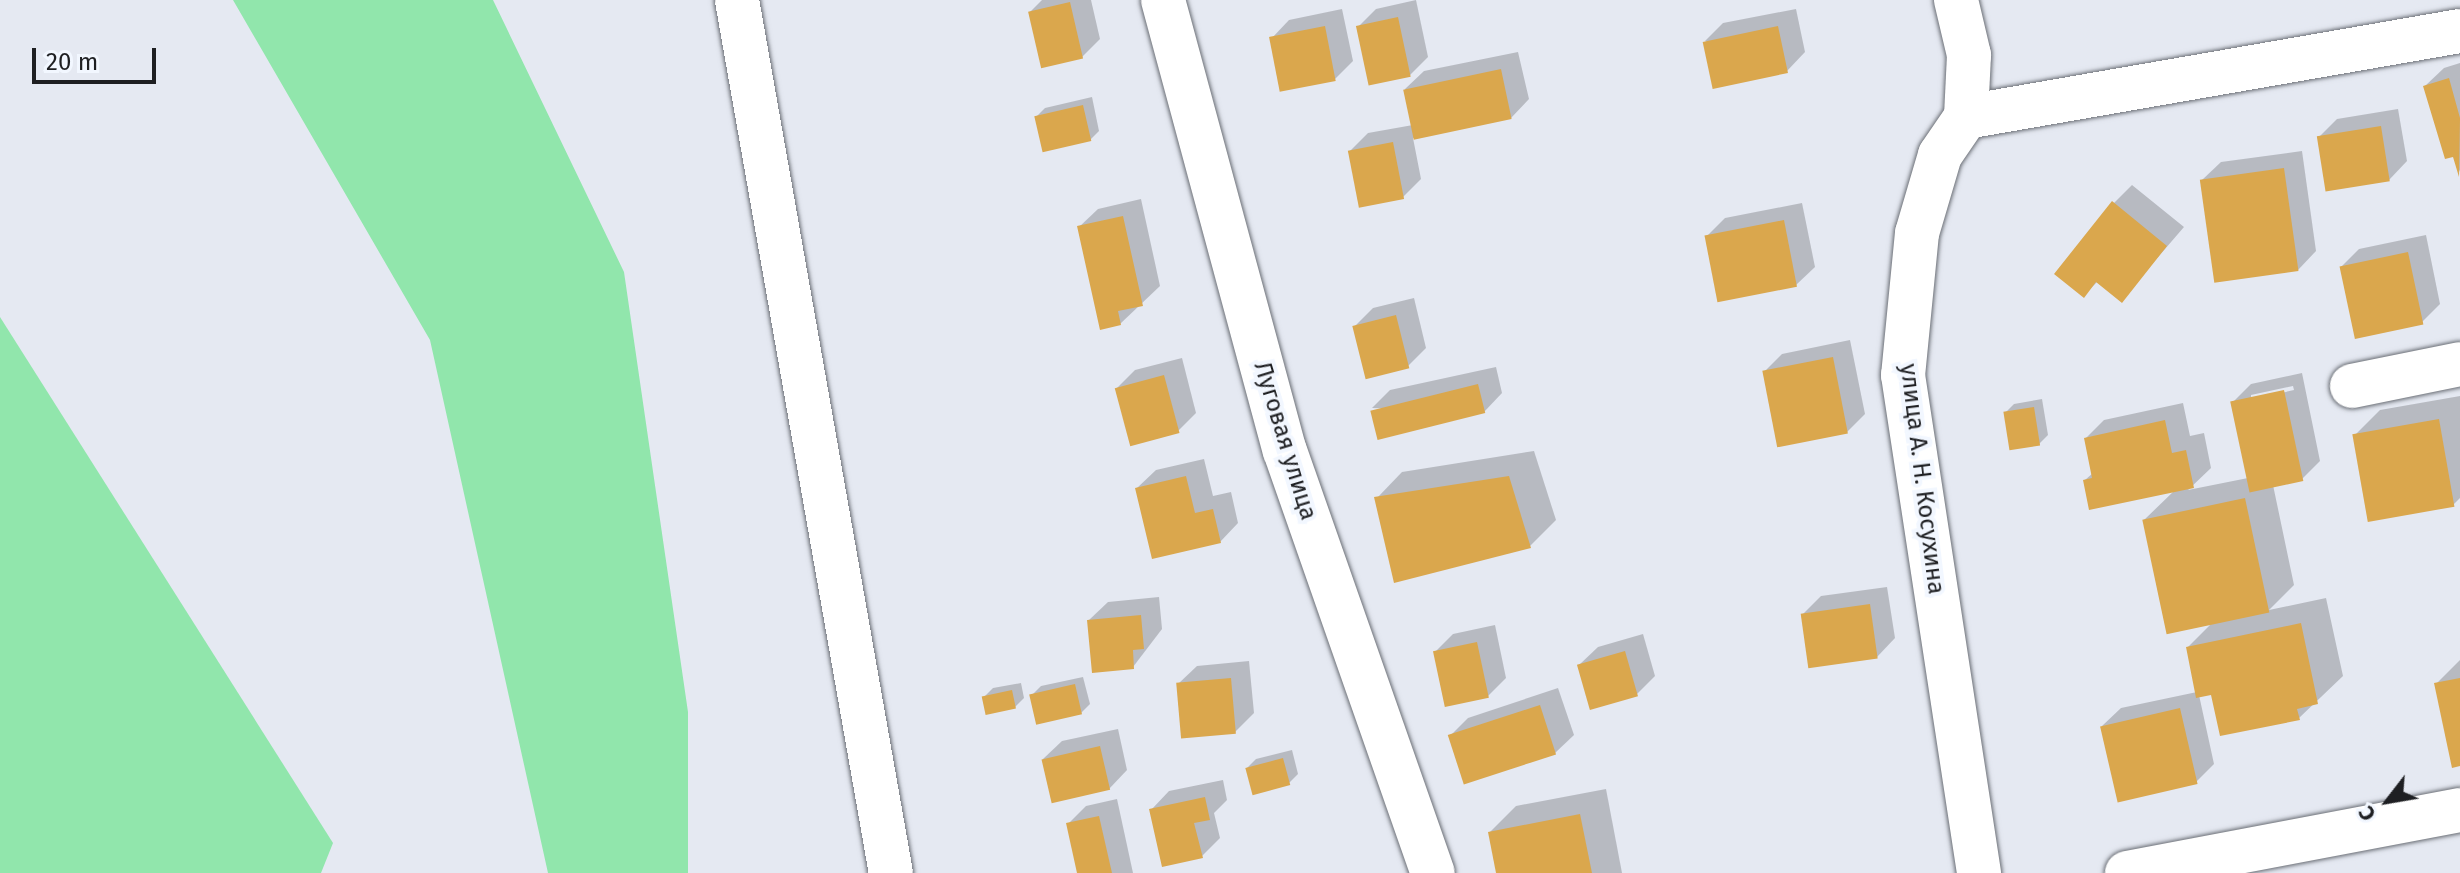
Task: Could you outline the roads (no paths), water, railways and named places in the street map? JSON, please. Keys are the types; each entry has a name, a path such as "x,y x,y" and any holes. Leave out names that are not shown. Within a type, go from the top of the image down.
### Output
{"street":[{"path":"737,0 891,873"},
{"name":"Луговая улица","path":"1163,0 1285,451 1433,873"},
{"path":"1956,0 1969,55 1966,117 2460,31"},
{"name":"улица А. Н. Косухина","path":"1966,117 1940,155 1917,233 1903,375 1979,873"},
{"path":"2352,386 2460,364"},
{"path":"2127,873 2460,810"}]}
